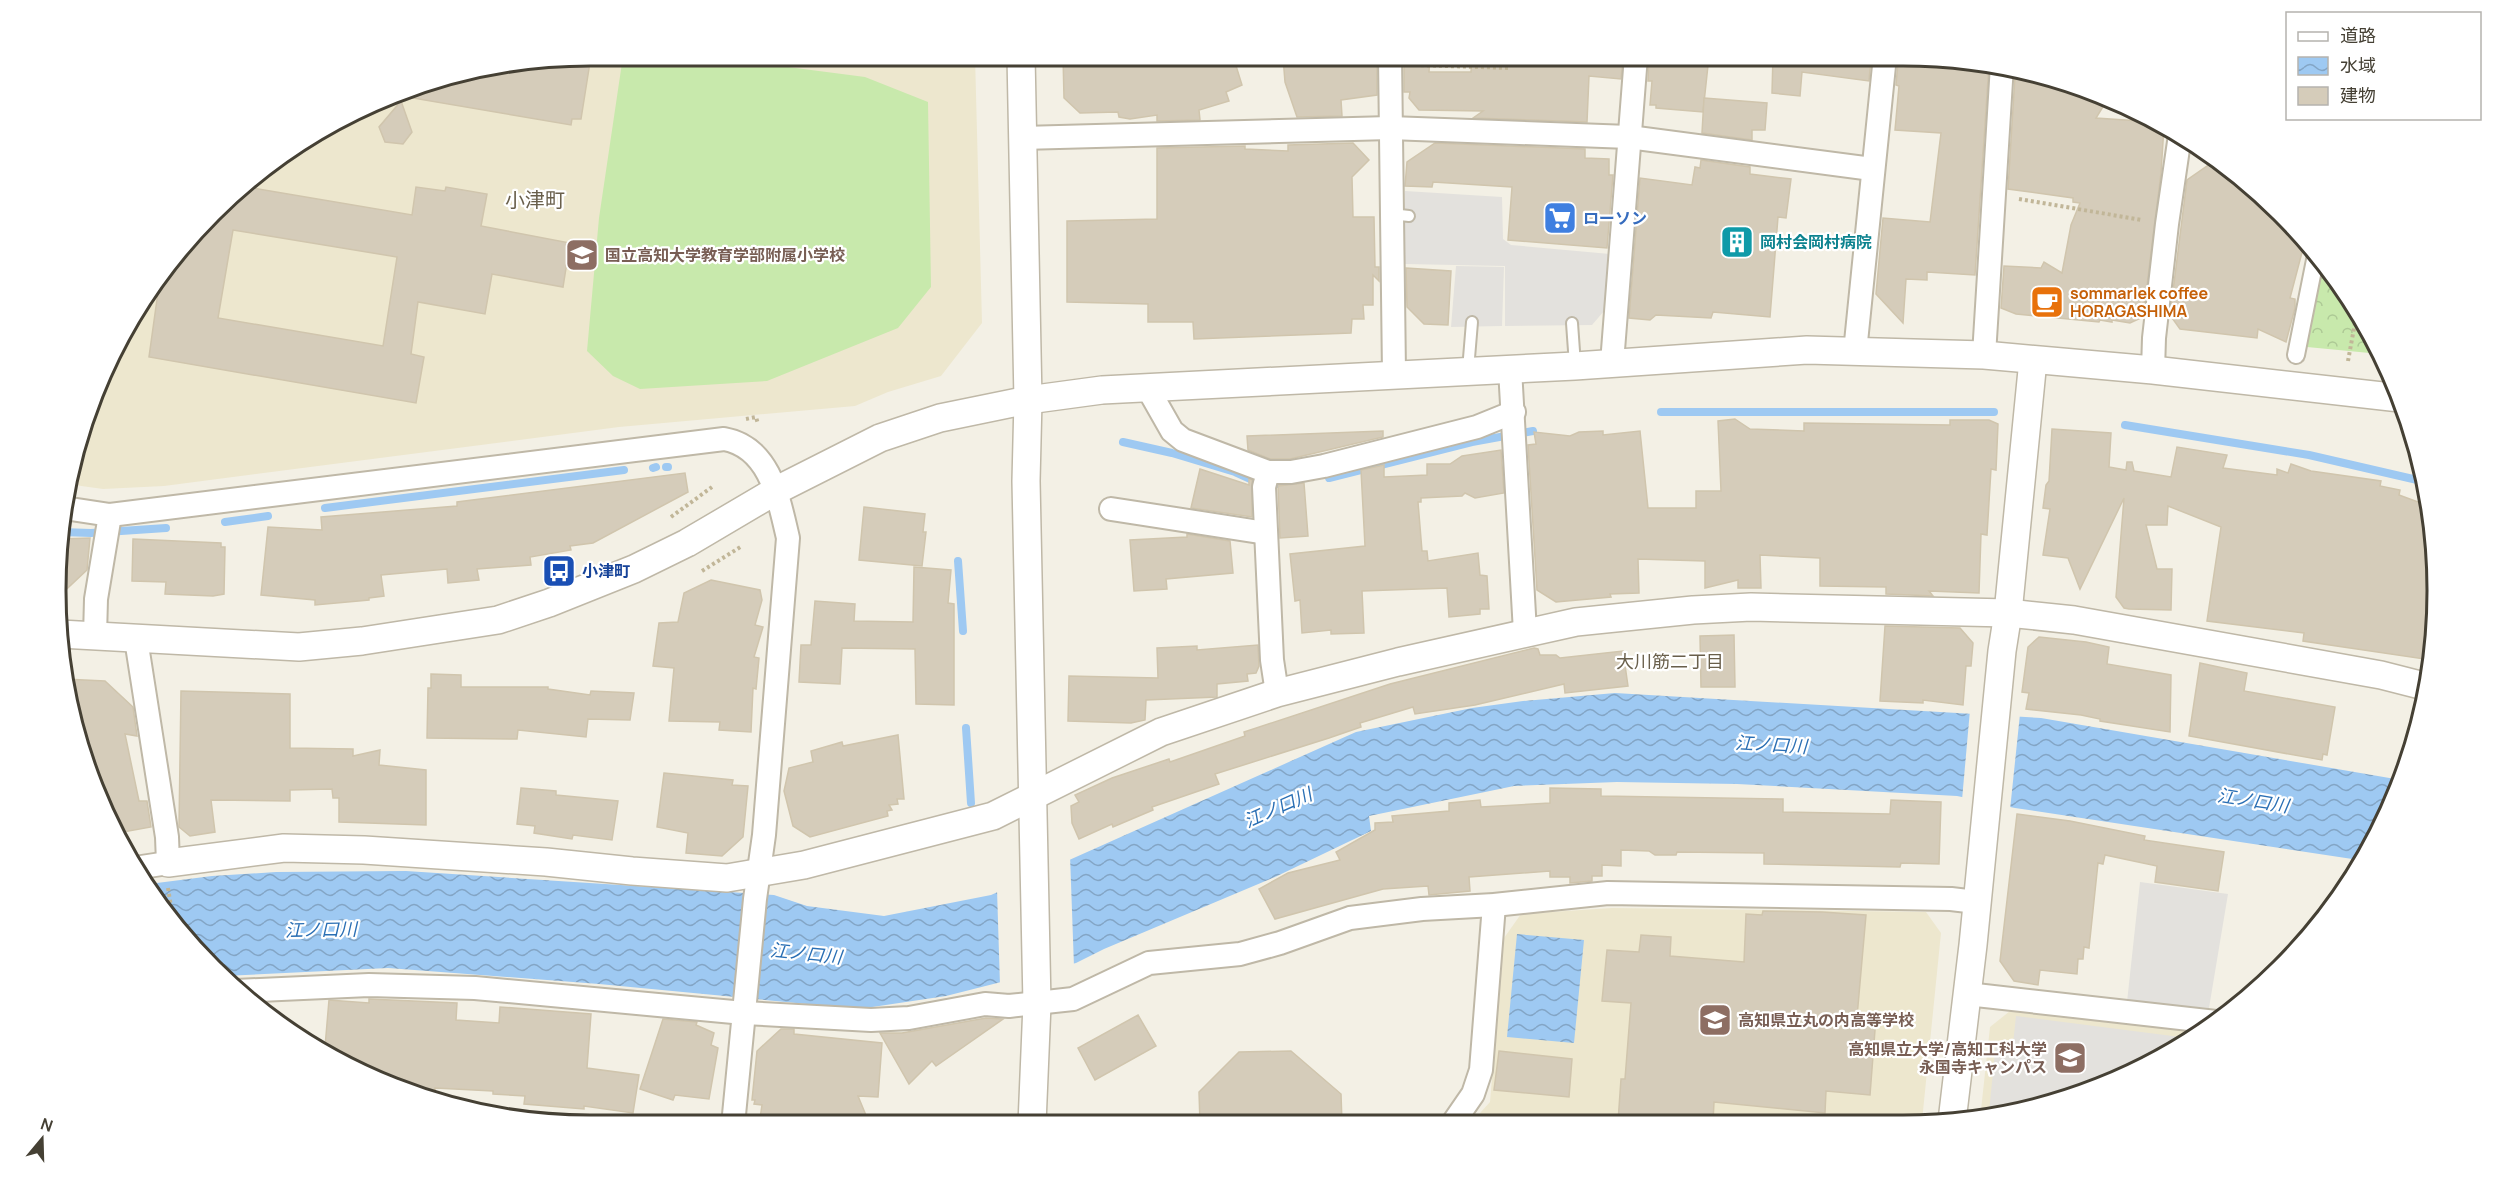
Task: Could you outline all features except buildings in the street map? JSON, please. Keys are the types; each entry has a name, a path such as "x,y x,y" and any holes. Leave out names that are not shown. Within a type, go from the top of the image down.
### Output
{"street":[{"path":"1021,66 1028,400 1026,481 1037,994 1032,1115"},
{"path":"1390,66 1390,128 1400,215 1394,373"},
{"path":"1612,363 1635,66"},
{"path":"1855,352 1884,66"},
{"path":"1984,355 2001,75"},
{"path":"1022,138 1390,128 1629,137 1872,169"},
{"path":"2153,370 2154,338 2167,225 2183,147"},
{"path":"2296,355 2314,265"},
{"path":"68,634 299,647 362,641 498,620 549,603 634,569 687,543 777,490 880,438 940,418 1028,400 1102,390 1394,373 1575,366 1807,350 1984,355 2153,370 2390,397"},
{"path":"1953,1113 2008,613 2033,360"},
{"path":"1510,369 1525,632"},
{"path":"1147,387 1172,431 1183,440 1266,480 1477,427 1514,415"},
{"path":"72,509 110,515 724,439 738,442 756,456 777,490 788,538 764,835 757,883 734,1115"},
{"path":"1266,480 1272,660 1277,693"},
{"path":"1112,509 1266,532"},
{"path":"95,636 96,599 110,515"},
{"path":"146,869 167,871 284,848 452,855 727,878 734,875 757,883 804,865 993,816 1161,732 1277,693 1525,632 1576,622 1693,610 1751,607 2008,613 2074,620 2381,675 2418,685"},
{"path":"136,639 167,837 167,871"},
{"path":"251,990 369,985 475,988 744,1007 871,1020 909,1018 985,1004 1009,1006 1037,994 1075,999 1149,963 1240,954 1280,943 1350,918 1422,909 1494,905 1608,893 1951,899 1976,902"},
{"path":"1459,1115 1473,1094 1481,1070 1494,905"},
{"path":"1967,994 2203,1021"}],"lane":[{"path":"1468,371 1472,322"},
{"path":"1572,323 1575,366"}],"path":[{"path":"1480,66 1510,68"},
{"path":"1995,195 2167,225"},
{"path":"2348,361 2355,324"},
{"path":"756,417 758,424"},
{"path":"671,517 712,487"},
{"path":"702,571 746,543"},
{"path":"167,871 171,906"}],"shaded area":[{"name":"国立高知大学教育学部附属小学校","path":"975,66 982,323 941,376 888,392 855,406 619,427 164,486 103,489 77,485 84,455 106,390 136,328 154,299 196,245 245,196 299,154 359,120 422,94 455,84 522,70 556,67"},
{"path":"1405,191 1502,197 1503,239 1511,245 1610,254 1604,311 1592,325 1505,326 1505,266 1405,264"},
{"path":"1456,266 1504,267 1502,326 1451,327"},
{"path":"2140,882 2228,894 2209,1008 2127,1002"},
{"name":"高知県立丸の内高等学校","path":"1612,908 1926,912 1941,933 1923,1114 1478,1115 1490,1102 1504,938 1521,914"},
{"name":"高知県立大学/高知工科大学 永国寺キャンパス","path":"2015,1007 2190,1030 2165,1045 2103,1075 2038,1097 1981,1109 1990,1027"},
{"name":"高知県立大学/高知工科大学 永国寺キャンパス","path":"2016,1016 2178,1037 2103,1075 2038,1097 1989,1108 1996,1042 2013,1044"}],"green space":[{"path":"622,66 783,66 865,77 928,102 931,287 898,328 767,381 640,389 613,376 587,351 599,218"},
{"path":"2321,274 2357,328 2370,353 2307,347"}],"water":[{"name":"江ノ口川","path":"1615,693 2041,718 2392,778 2373,822 2353,859 2015,808 1957,796 1737,784 1617,782 1514,786 1369,816 1371,831 1275,877 1076,963 946,996 859,1009 599,984 388,968 235,975 196,936 155,883 212,876 276,872 406,871 774,895 807,906 884,916 991,895 1356,732 1472,708"},
{"path":"1517,934 1584,940 1574,1043 1507,1037"}],"pier":[{"path":"1970,710 2020,714 2010,810 1962,800"},
{"path":"1070,855 1074,967 1000,986 997,889"}],"waterway":[{"path":"1661,412 1994,412"},
{"path":"2125,425 2309,455 2415,479"},
{"path":"1329,478 1472,442 1533,431"},
{"path":"1123,442 1172,453 1235,472 1257,482 1289,485"},
{"path":"325,508 624,470"},
{"path":"225,522 268,516"},
{"path":"69,532 166,528"},
{"path":"958,561 963,631"},
{"path":"966,728 971,803"}],"place":[{"name":"ローソン","path":"1560,218"},
{"name":"岡村会岡村病院","path":"1737,242"},
{"name":"国立高知大学教育学部附属小学校","path":"582,255"},
{"name":"sommarlek coffee HORAGASHIMA","path":"2047,302"},
{"name":"小津町","path":"559,571"},
{"name":"高知県立丸の内高等学校","path":"1715,1020"},
{"name":"高知県立大学/高知工科大学 永国寺キャンパス","path":"2070,1058"}],"district":[{"name":"小津町","path":"535,200"},
{"name":"大川筋二丁目","path":"1670,662"}]}
